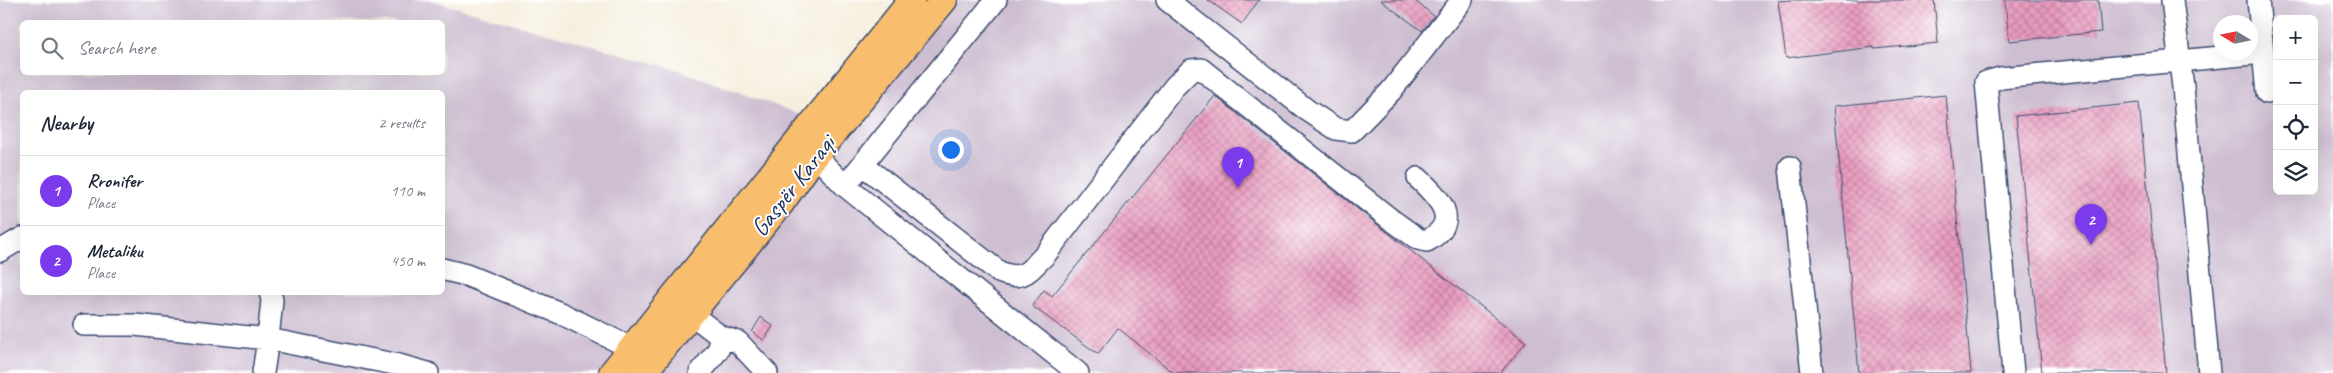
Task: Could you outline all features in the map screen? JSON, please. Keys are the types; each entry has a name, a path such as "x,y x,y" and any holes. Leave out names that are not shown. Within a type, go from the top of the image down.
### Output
{"main road":[{"name":"Gaspër Karaqi","path":"612,373 912,0"},
{"name":"Gaspër Karaqi","path":"643,373 781,203 815,155 944,0"}],"street":[{"path":"845,186 996,0"},
{"path":"1167,0 1307,110 1336,129 1352,131 1390,91 1462,0"},
{"path":"2172,0 2180,62 2209,373"},
{"path":"2258,0 2267,94"},
{"path":"2013,373 1986,82 2000,78 2263,53"},
{"path":"862,165 1000,272 1013,278 1023,276 1045,255 1175,86 1191,70 1201,69 1389,218 1418,239 1427,241 1443,229 1447,223 1445,211 1433,192 1418,178"},
{"path":"815,155 845,186 1078,373"},
{"path":"1790,167 1812,373"},
{"path":"0,251 20,239"},
{"path":"445,270 466,275 551,310 631,348"},
{"path":"263,373 272,300 271,295"},
{"path":"690,314 719,336 738,342 767,373"},
{"path":"84,325 136,325 268,339 398,369 428,373"},
{"path":"700,373 718,350 721,341 719,336"}],"shaded area":[{"path":"0,0 430,0 679,70 807,117 902,0 2333,0 2333,373 0,373"}],"building":[{"path":"1208,0 1259,0 1242,24"},
{"path":"1380,0 1414,0 1434,16 1422,31"},
{"path":"1934,0 1938,43 1874,49 1874,47 1786,58 1778,1"},
{"path":"2005,0 2098,0 2101,32 2009,41"},
{"path":"1946,95 1971,373 1859,373 1834,106"},
{"path":"1215,96 1526,342 1500,373 1174,373 1118,328 1098,354 1032,306 1044,290 1052,296"},
{"path":"2139,103 2166,373 2042,373 2016,116"},
{"path":"761,317 773,326 764,340 752,332"}],"place":[{"name":"Rronifer","path":"1238,188"},
{"name":"Metaliku","path":"2091,245"}]}
